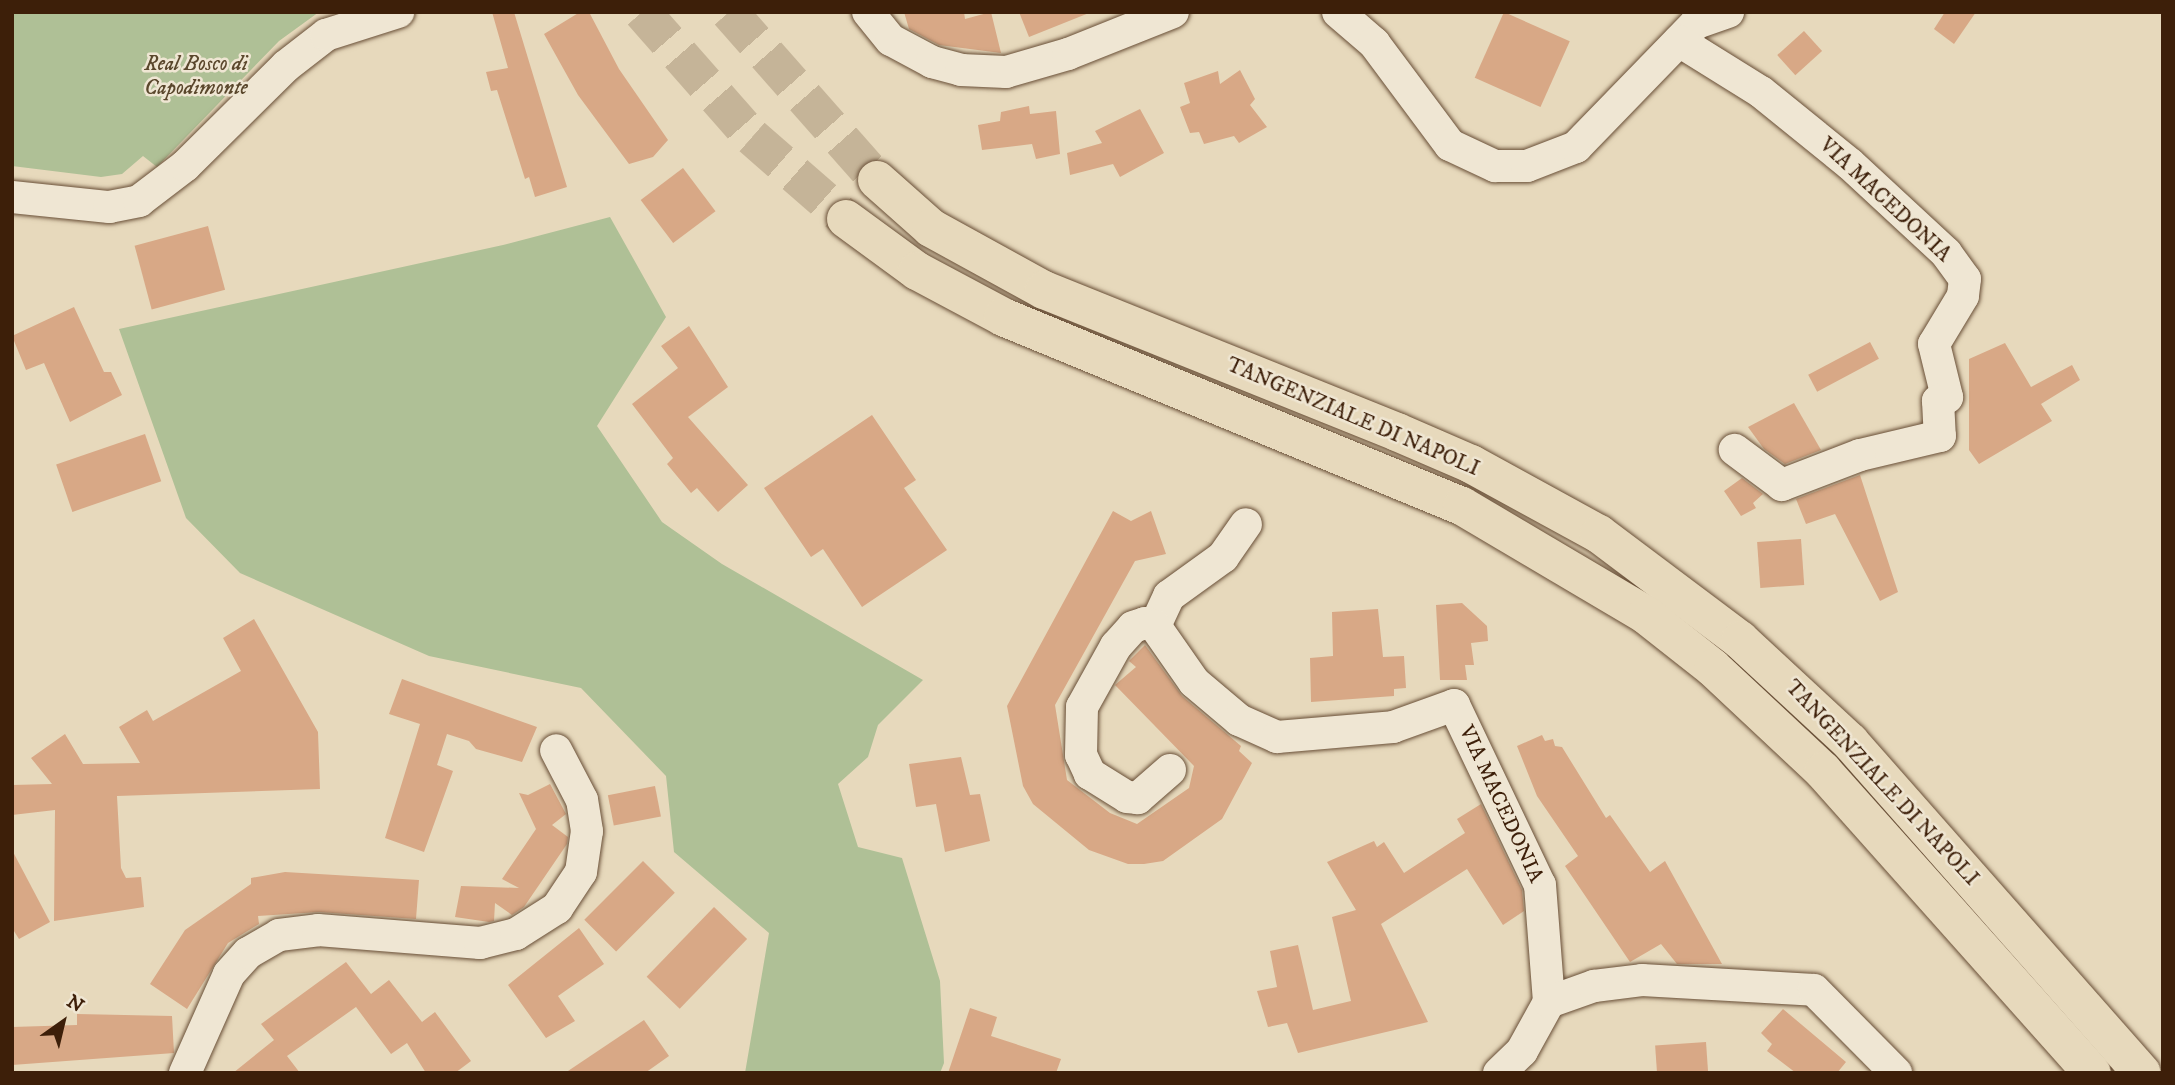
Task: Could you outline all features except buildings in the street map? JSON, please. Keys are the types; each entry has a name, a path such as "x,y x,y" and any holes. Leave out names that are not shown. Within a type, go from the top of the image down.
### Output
{"highway":[{"name":"TANGENZIALE DI NAPOLI","path":"877,180 931,228 1044,290 1422,442 1599,534 1663,580 1785,679 1850,742 2142,1073"},
{"name":"TANGENZIALE DI NAPOLI","path":"846,219 918,271 1003,317 1462,506 1587,577 1646,615 1764,712 1936,895 2092,1073"}],"street":[{"path":"12,197 109,207 139,201 185,166 286,66 326,35 398,12"},
{"path":"868,12 891,40 932,62 961,70 1006,72 1068,54 1173,12"},
{"path":"1338,12 1374,43 1450,145 1495,166 1527,166 1576,147 1696,23 1728,12"},
{"name":"VIA MACEDONIA","path":"1679,40 1761,92 1850,164 1946,253 1965,279 1962,296 1934,344 1947,397 1938,401 1940,436 1860,455 1782,485 1735,450"},
{"path":"1170,770 1138,798 1127,797 1090,774 1081,755 1082,707 1116,646 1133,627 1145,623 1155,626 1169,596 1223,557 1246,524"},
{"name":"VIA MACEDONIA","path":"1155,626 1194,682 1240,720 1277,737 1394,727 1454,705 1541,885 1550,970 1549,1002 1522,1051 1499,1073"},
{"path":"185,1073 229,974 248,953 279,935 318,930 480,943 516,934 556,908 581,872 587,831 582,800 556,750"},
{"path":"1549,1002 1594,986 1642,980 1814,990 1896,1073"}],"green space":[{"name":"Real Bosco di Capodimonte","path":"12,12 319,12 279,41 157,167 143,156 122,174 101,177 12,166"},
{"path":"610,217 666,317 597,426 662,522 722,564 923,680 878,725 868,757 838,784 858,847 902,858 940,981 944,1063 940,1073 745,1073 769,933 674,852 666,776 581,688 429,656 240,573 186,518 119,329 503,245"}],"tunnel":[{"path":"642,12 752,137 846,219"},
{"path":"729,12 877,180"}]}
